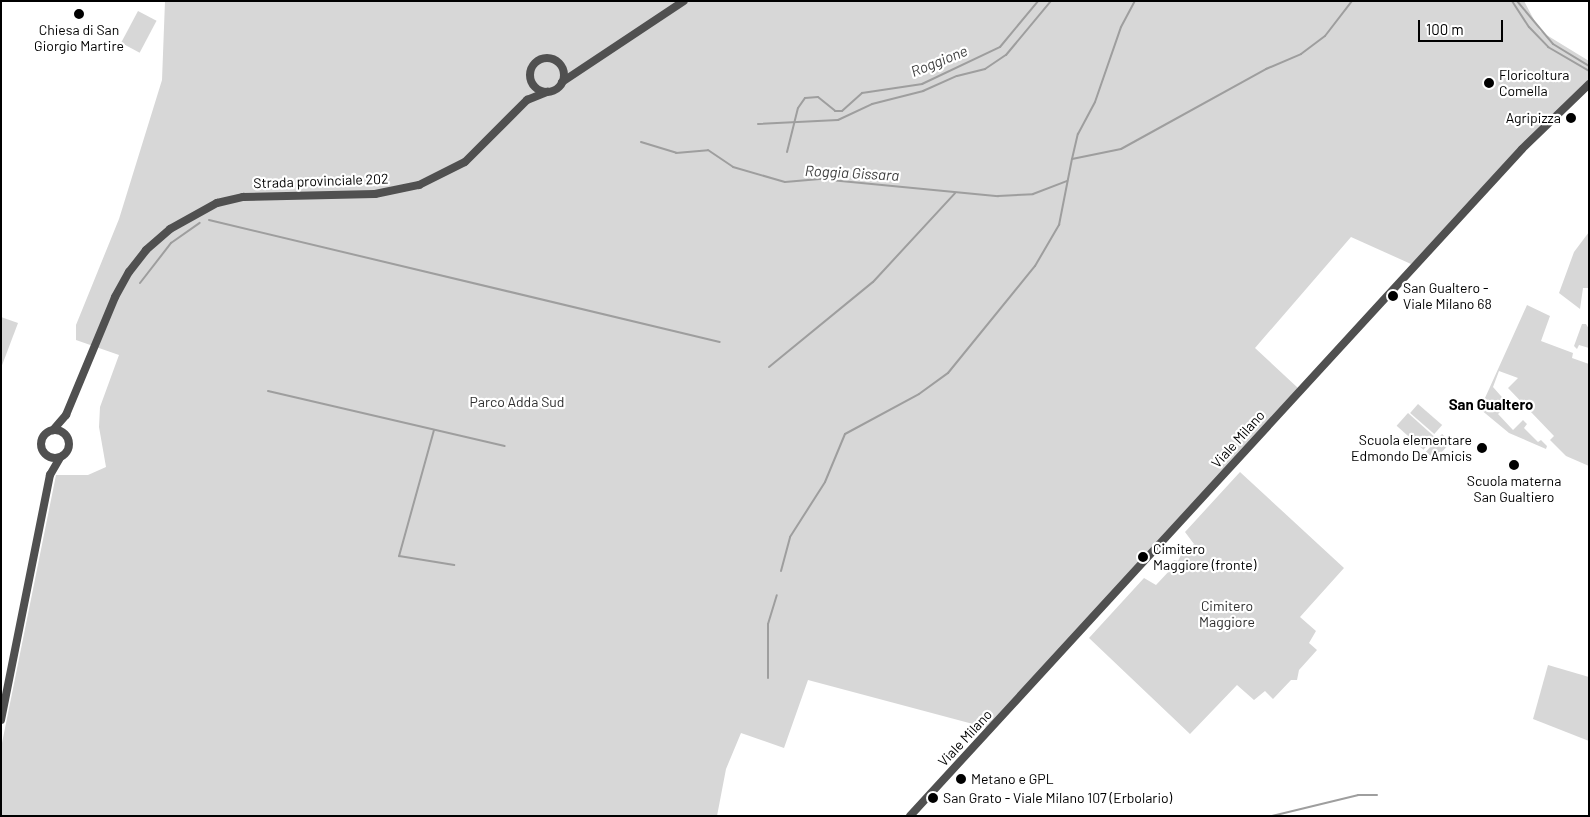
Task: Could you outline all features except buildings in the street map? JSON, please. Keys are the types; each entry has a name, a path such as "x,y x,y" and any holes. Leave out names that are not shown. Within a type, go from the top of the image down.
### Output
{"street":[{"name":"Strada provinciale 202","path":"1,720 50,475 48,457 42,450 41,442 45,434 53,430 66,415 115,297 129,272 146,250 170,229 217,202 243,197 375,194 419,185 444,175 473,156 532,96 556,90 562,82 582,67 607,55 684,1"},
{"name":"Strada provinciale 202","path":"518,109 528,95 531,69 536,62 546,58 568,68 582,67"},
{"path":"560,64 563,73 562,82"},
{"path":"531,80 536,88 546,92"},
{"name":"Viale Milano","path":"910,816 1510,161 1589,84"},
{"name":"Strada provinciale 202","path":"50,475 60,458 68,450 66,415"},
{"path":"53,430 67,436"},
{"path":"48,457 60,458"}],"green space":[{"name":"Parco Adda Sud","path":"165,1 1524,1 1540,31 1589,61 1589,81 1521,146 1411,264 1351,237 1255,348 1298,388 988,728 808,680 784,748 741,733 726,769 717,816 1,816 1,748 56,475 88,475 106,467 99,427 100,407 119,355 76,340 76,325 119,219 162,80"},
{"path":"138,11 157,21 140,53 121,43"},
{"path":"1589,232 1589,288 1583,288 1580,309 1559,293 1574,252"},
{"path":"1527,305 1550,316 1541,341 1573,353 1572,358 1589,364 1589,466 1566,456 1550,440 1554,436 1508,388 1518,378 1499,371 1493,387 1508,404 1498,414 1513,430 1523,420 1527,424 1524,428 1538,442 1541,440 1547,446 1546,449 1509,433 1480,409"},
{"path":"1,317 18,323 1,368"},
{"path":"1582,324 1586,324 1589,329 1589,348 1579,345 1577,349 1574,346"},
{"path":"1418,404 1442,425 1434,434 1410,413"},
{"path":"1408,413 1435,437 1423,450 1397,426"},
{"path":"1442,434 1451,442 1435,460 1426,452"},
{"name":"Cimitero Maggiore","path":"1240,472 1344,568 1300,617 1316,631 1309,643 1317,650 1299,670 1297,680 1291,680 1273,699 1265,691 1254,700 1237,685 1190,734 1089,638 1144,578 1156,585 1171,569 1170,565 1174,560 1178,561 1182,553 1194,544 1185,532"},
{"path":"1548,665 1589,677 1589,741 1533,719"}],"waterway":[{"name":"Roggione","path":"787,152 798,108 805,98 818,97 835,111 842,111 862,93 922,84 1000,47 1038,1"},
{"path":"758,124 838,120 872,104 923,91 957,76 985,69 1006,55 1051,1"},
{"path":"1072,159 1078,134 1095,102 1121,27 1135,1"},
{"path":"781,571 790,537 825,482 845,434 919,394 948,373 1035,266 1059,225 1072,159 1121,149 1266,69 1301,54 1325,36 1352,1"},
{"path":"1512,1 1529,27 1548,47 1589,71"},
{"path":"1517,1 1553,44 1589,66"},
{"name":"Roggia Gissara","path":"641,142 676,153 708,150 733,167 785,182 820,179 998,196 1033,194 1067,181"},
{"path":"769,367 873,282 955,193"},
{"path":"209,220 720,342"},
{"path":"140,283 171,243 200,223"},
{"path":"268,391 505,446"},
{"path":"434,430 399,556 454,565"},
{"path":"768,678 768,624 777,595"},
{"path":"1272,816 1358,795 1377,795"}],"place":[{"name":"Chiesa di San Giorgio Martire","path":"79,14"},
{"name":"Floricoltura Comella","path":"1489,83"},
{"name":"Agripizza","path":"1571,118"},
{"name":"San Gualtero - Viale Milano 68","path":"1393,296"},
{"name":"Scuola elementare Edmondo De Amicis","path":"1482,448"},
{"name":"Scuola materna San Gualtiero","path":"1514,465"},
{"name":"Cimitero Maggiore (fronte)","path":"1143,557"},
{"name":"Metano e GPL","path":"961,779"},
{"name":"San Grato - Viale Milano 107 (Erbolario)","path":"933,798"}],"district":[{"name":"San Gualtero","path":"1491,405"}]}
